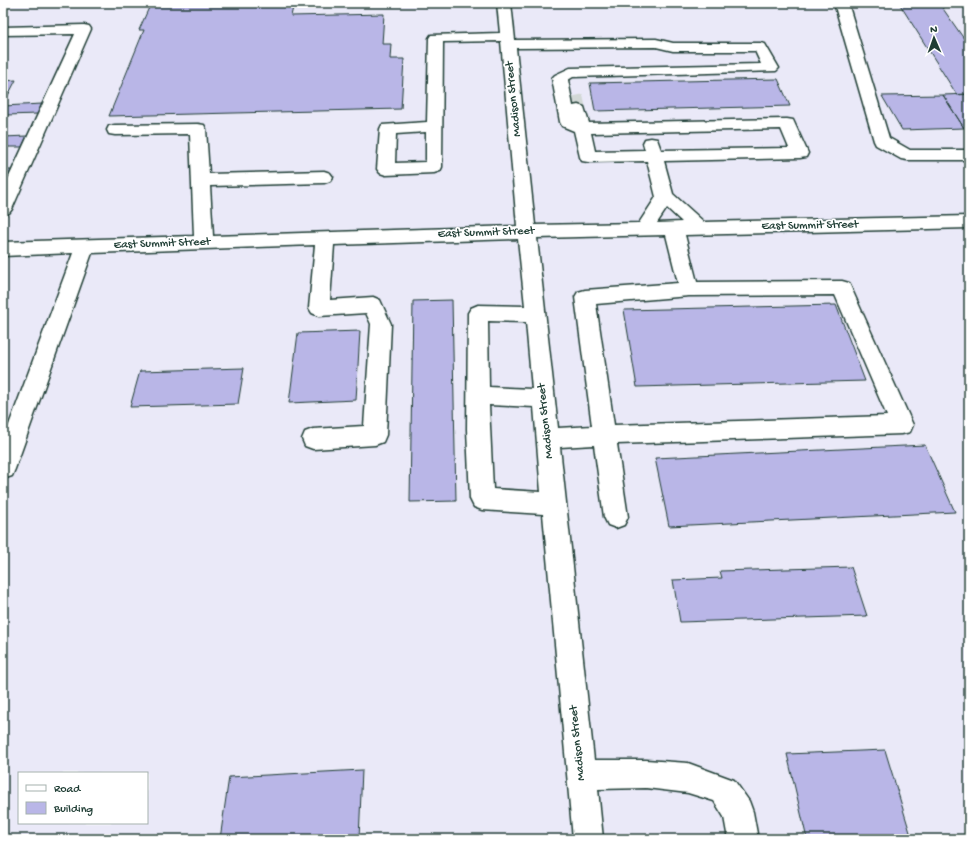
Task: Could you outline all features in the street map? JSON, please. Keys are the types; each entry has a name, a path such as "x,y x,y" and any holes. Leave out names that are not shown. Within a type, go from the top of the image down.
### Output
{"street":[{"name":"Madison Street","path":"504,3 588,839"},
{"path":"841,3 882,141 907,155 969,154"},
{"path":"3,31 84,29 3,209"},
{"path":"434,128 436,38 566,44 656,43 673,47 760,47 771,68 570,73 560,78 568,122 582,128 787,124 800,153 588,157 582,128 576,103 570,73 566,44"},
{"path":"656,43 664,70"},
{"path":"647,127 665,197 700,228"},
{"path":"115,130 198,129 204,242"},
{"path":"200,180 324,177"},
{"path":"644,229 665,197"},
{"name":"East Summit Street","path":"3,249 528,232 969,222"},
{"path":"674,229 689,289"},
{"path":"313,439 376,436 381,324 373,305 319,308 325,239"},
{"path":"4,469 85,246"},
{"path":"548,438 604,436 902,425 842,288 689,289 585,297 604,436 616,517"},
{"path":"536,314 478,313 478,396 482,499 555,504"},
{"path":"478,396 544,398"},
{"path":"582,775 646,774 688,778 724,790 738,812 743,839"}],"shaded area":[{"path":"3,3 969,3 969,839 3,839"}],"building":[{"path":"151,3 294,3 291,16 384,14 382,44 391,44 390,59 404,59 401,109 109,116 144,30 139,30"},
{"path":"899,3 939,3 969,46 969,94 957,95"},
{"path":"778,79 790,106 595,111 590,83"},
{"path":"16,80 3,105 3,81"},
{"path":"969,94 969,128 964,128 943,95"},
{"path":"943,95 964,128 902,130 882,96"},
{"path":"42,104 38,114 6,115 3,120 3,106"},
{"path":"27,136 22,147 3,147 3,137"},
{"path":"3,170 11,170 6,182 3,182"},
{"path":"452,300 456,501 410,502 413,301"},
{"path":"836,305 865,381 637,387 624,310"},
{"path":"360,331 356,400 289,403 298,333"},
{"path":"244,368 238,404 130,407 140,371"},
{"path":"925,445 955,512 669,526 655,458"},
{"path":"851,567 867,616 680,622 673,580 722,578 720,571"},
{"path":"885,750 912,839 807,839 787,754"},
{"path":"362,770 359,839 220,839 229,777"}],"tunnel":[{"path":"575,96 578,110"}]}
